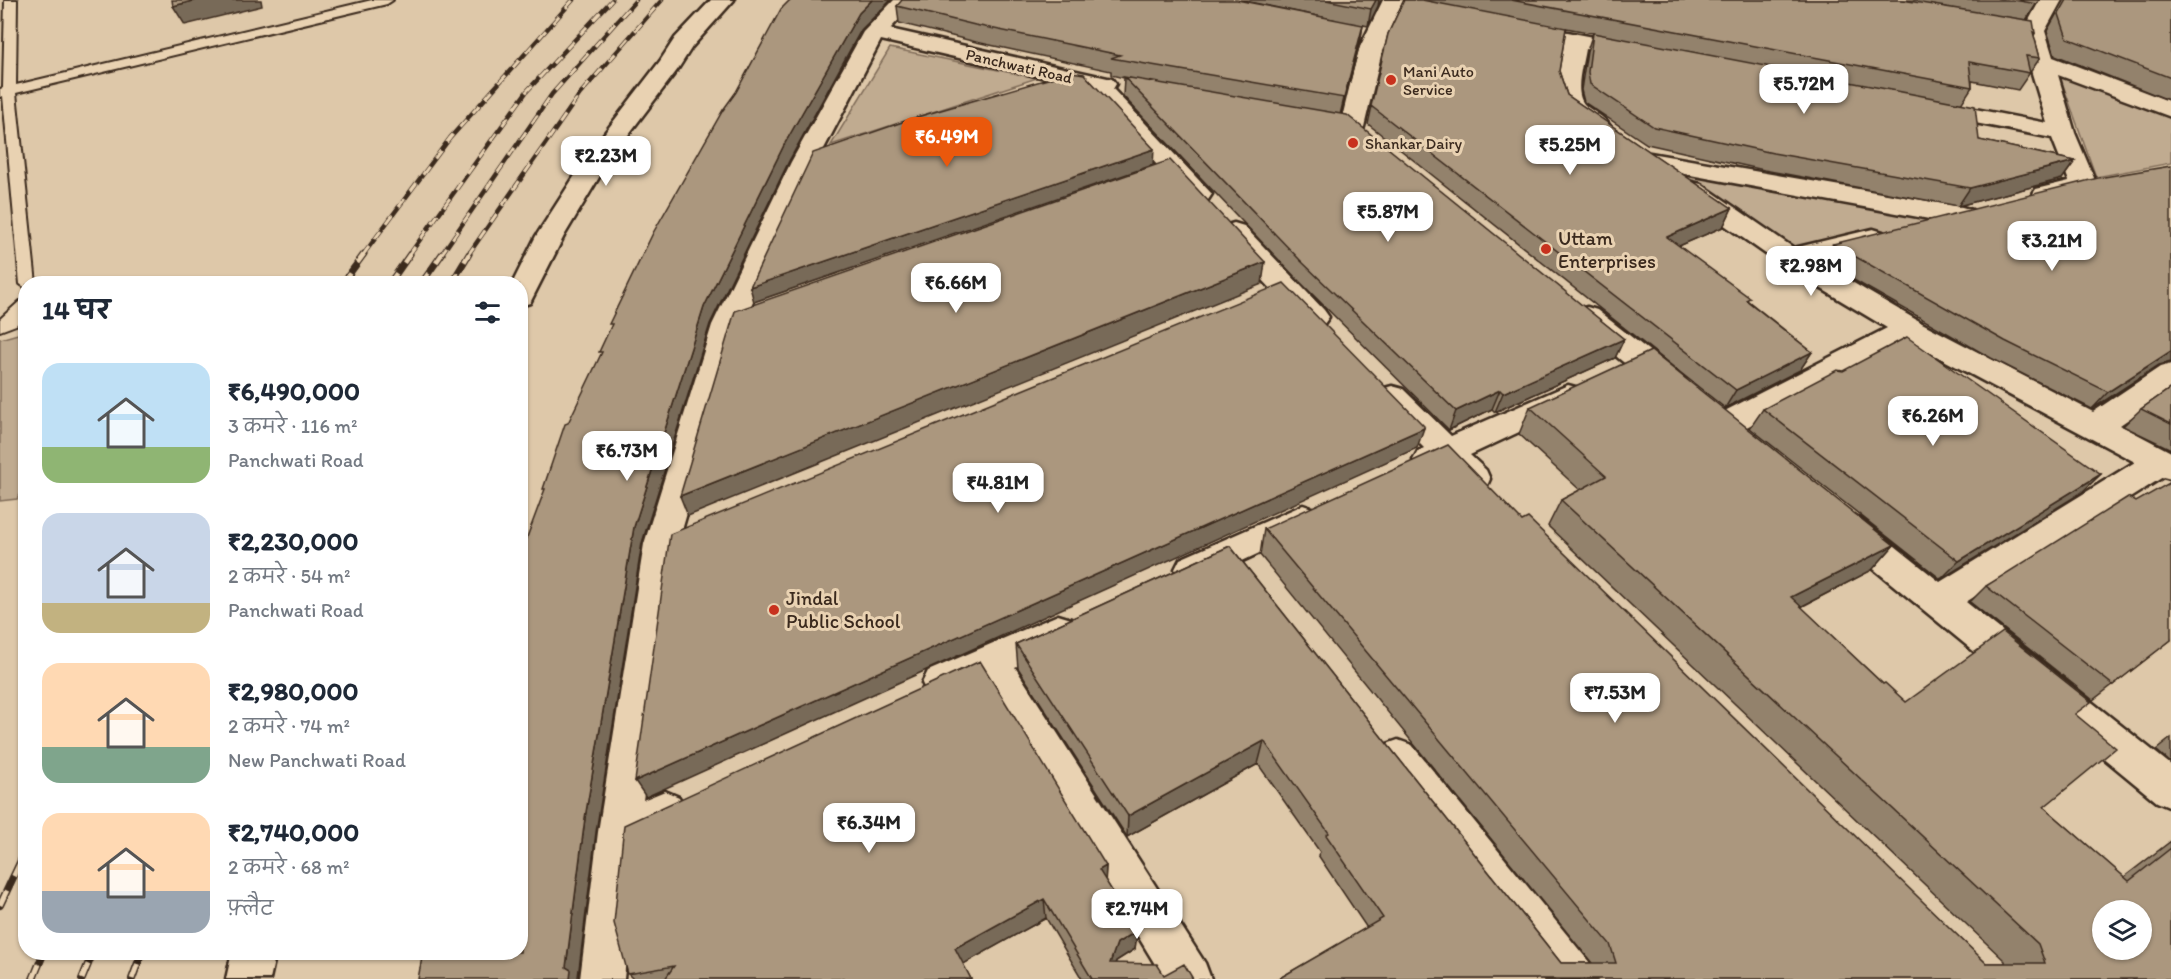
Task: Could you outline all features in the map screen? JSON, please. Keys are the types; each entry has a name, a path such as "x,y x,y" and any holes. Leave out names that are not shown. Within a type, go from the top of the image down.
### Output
{"street":[{"path":"528,280 550,236 598,157 670,64 683,43 723,0"},
{"path":"602,979 618,832 661,544 727,324 804,162 874,32 899,6 911,0"},
{"path":"2018,202 2095,183 2062,133 2040,60 2034,31 2052,0"},
{"path":"1352,127 1371,51 1366,34 1393,2 1461,18"},
{"path":"1495,25 1660,56"},
{"path":"2011,27 2034,31"},
{"name":"Panchwati Road","path":"874,32 1066,77 1129,88"},
{"path":"1575,40 1567,90 1571,106 1790,258 1910,329 2166,464"},
{"path":"2040,60 2171,110"},
{"path":"1017,90 1066,77"},
{"path":"1093,82 1164,172 1274,292 1334,337"},
{"path":"1912,104 2062,133"},
{"path":"1293,117 1352,127 1379,149"},
{"path":"1634,150 1973,213 1790,258"},
{"path":"804,162 835,151"},
{"path":"1562,296 1749,448"},
{"path":"727,324 760,313"},
{"path":"1722,426 1910,329"},
{"path":"1404,471 1642,361"},
{"path":"2094,427 2171,375"},
{"path":"1374,378 1498,502"},
{"path":"1938,601 2166,464"},
{"path":"1159,584 1244,564 1329,506"},
{"path":"1821,506 2171,789"},
{"path":"661,544 693,531"},
{"path":"916,695 1086,617"},
{"path":"991,661 1169,968"},
{"path":"1374,727 1574,979"},
{"path":"618,832 692,797"},
{"path":"248,979 252,960"}],"lane":[{"path":"11,0 5,92 27,276"},
{"path":"5,92 338,6 387,0"},
{"path":"0,325 10,321 18,313"}],"shaded area":[{"path":"890,48 1037,78 831,145"},
{"path":"2059,74 2171,116 2171,163 2096,177"},
{"path":"1650,161 1962,216 1790,258"},
{"path":"18,334 18,498 0,501 0,339"}],"building":[{"path":"172,0 197,0 173,6"},
{"path":"790,0 872,0 859,13 785,143 704,307 634,527 585,818 566,967 571,970 570,979 418,979 422,960 528,960 528,535 565,424 568,423 602,352 599,352 612,324 609,324 653,233 723,110 736,92 781,9"},
{"path":"902,0 1237,0 1363,25 1344,98 1111,58 1120,55 975,25 897,6"},
{"path":"1326,0 1376,0 1371,9"},
{"path":"1404,0 1422,0 1566,28 1559,71 1567,95 1732,208 1667,237 1750,298 1746,300 1812,352 1736,390 1371,106 1388,34"},
{"path":"1511,0 1902,0 2033,21 2035,33 2033,32 2040,58 2026,56 2030,73 1969,62 1972,87"},
{"path":"2014,0 2039,0 2037,4"},
{"path":"2067,0 2171,0 2171,78 2067,38 2059,14"},
{"path":"1593,33 1975,106 1979,140 2075,161 1970,188 1773,153 1654,127 1590,84 1588,72"},
{"path":"1072,72 1084,74 1154,149 750,287 813,153 917,117"},
{"path":"1124,77 1347,115 1624,339 1503,393 1500,390 1456,411 1300,260"},
{"path":"1170,160 1265,262 680,496 735,311"},
{"path":"2171,166 2171,351 2108,392 2005,341 1833,244 2098,178"},
{"path":"1284,283 1424,428 635,781 670,534"},
{"path":"1907,337 2101,474 1959,561 1763,409"},
{"path":"1651,351 1894,545 1791,597 1883,684 1885,683 1906,702 2003,632 2091,702 2075,714 2116,748 2044,807 2129,881 2171,848 2171,979 1278,979 1383,918 1326,835 1329,833 1264,741 1128,816 1016,644 1230,546 1561,963 1616,963 1610,944 1264,529 1448,445 1522,521 1528,518 1986,963 2045,963 2038,944 1561,500 1606,476 1530,407"},
{"path":"2171,388 2171,424 2141,409"},
{"path":"2171,482 2171,640 2113,685 1986,586 2128,497 2136,502"},
{"path":"980,661 1106,866 1099,870 1137,931 1117,943 1110,963 1157,964 1164,975 1184,964 1193,979 1092,979 1044,899 955,948 971,979 665,979 674,966 628,974 614,923 624,825"}],"railway":[{"path":"363,255 450,138 573,0"},
{"path":"409,255 527,91 612,0"},
{"path":"441,255 552,94 636,0"},
{"path":"468,255 580,94 662,0"},
{"path":"348,276 364,254"},
{"path":"395,276 410,254"},
{"path":"427,276 442,254"},
{"path":"456,276 469,254"},
{"path":"0,905 18,867"},
{"path":"33,979 41,960"},
{"path":"82,979 90,960"},
{"path":"132,979 139,960"}],"place":[{"name":"Mani Auto Service","path":"1391,80"},
{"name":"Shankar Dairy","path":"1353,143"},
{"name":"Uttam Enterprises","path":"1546,249"},
{"name":"Jindal Public School","path":"774,610"}]}
